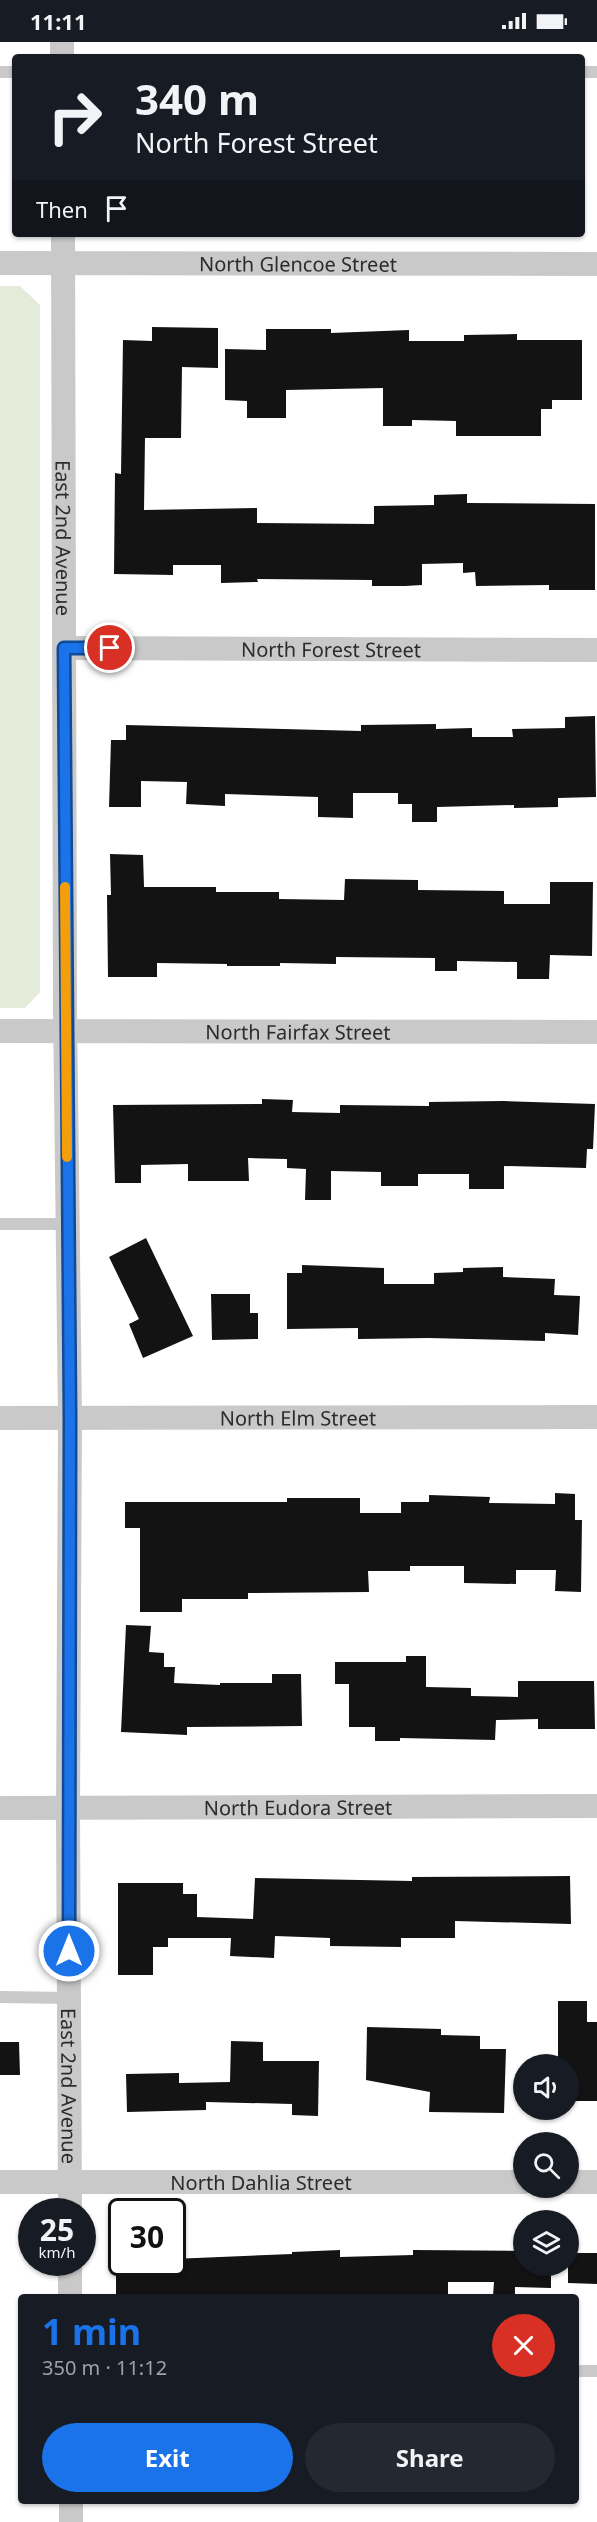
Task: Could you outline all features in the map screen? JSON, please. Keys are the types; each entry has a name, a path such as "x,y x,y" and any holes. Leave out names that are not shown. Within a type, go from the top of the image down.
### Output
{"street":[{"name":"East 2nd Avenue","path":"63,237 70,1418 68,1809 70,2198"},
{"name":"North Glencoe Street","path":"0,263 597,264"},
{"name":"North Forest Street","path":"64,648 597,650"},
{"name":"North Fairfax Street","path":"0,1031 597,1032"},
{"name":"North Elm Street","path":"0,1418 597,1417"},
{"name":"North Eudora Street","path":"0,1808 597,1806"},
{"name":"North Dahlia Street","path":"0,2182 513,2182"},
{"path":"579,2182 597,2182"},
{"path":"70,2276 70,2294"},
{"path":"71,2504 71,2522"}],"lane":[{"path":"0,1224 68,1224"},
{"path":"0,1997 69,1998"},
{"path":"579,2371 597,2371"}],"green space":[{"path":"0,286 20,286 40,305 40,992 25,1008 0,1008"}],"building":[{"path":"152,327 218,328 218,368 182,367 181,438 145,438 144,510 257,508 257,523 374,524 374,506 434,505 434,495 467,494 467,503 595,504 595,590 549,590 549,585 476,586 475,572 463,573 463,563 422,564 422,585 405,586 372,586 372,580 257,579 258,582 221,583 221,565 173,565 173,575 114,574 115,473 121,474 123,340 152,341"},
{"path":"266,329 331,329 331,333 409,330 409,341 464,341 464,335 517,334 517,340 582,340 582,400 552,400 552,409 541,409 541,436 456,436 456,421 412,420 412,426 383,426 383,388 286,390 286,418 247,418 247,401 225,400 225,349 266,350"},
{"path":"595,716 596,797 558,798 558,807 514,808 514,805 437,807 437,822 412,822 412,804 398,804 398,793 353,793 353,818 318,817 318,797 225,794 225,806 186,804 187,782 141,781 141,807 109,807 111,740 126,740 126,725 361,731 361,725 436,724 436,729 472,728 472,737 513,737 512,729 565,728 565,717"},
{"path":"110,854 143,855 144,887 216,887 216,892 279,892 279,899 344,900 345,879 418,880 418,890 504,891 504,904 550,904 550,882 593,882 592,956 550,955 549,979 517,979 517,962 457,961 457,971 435,971 435,958 336,957 336,964 280,963 280,966 157,963 157,977 108,977 107,895 111,895"},
{"path":"262,1099 293,1100 292,1112 340,1113 340,1105 429,1106 429,1102 503,1101 595,1104 593,1149 587,1149 586,1168 504,1166 504,1189 469,1189 469,1174 418,1174 418,1186 381,1186 381,1172 331,1171 331,1200 305,1200 306,1169 287,1168 287,1159 248,1158 249,1181 188,1181 188,1164 141,1165 141,1183 115,1183 113,1105 262,1104"},
{"path":"146,1238 193,1336 143,1358 129,1324 139,1319 109,1257"},
{"path":"302,1265 384,1268 384,1284 434,1284 434,1273 463,1272 463,1268 503,1267 503,1277 555,1279 554,1295 580,1296 578,1335 545,1333 545,1341 358,1339 358,1328 287,1329 287,1273 302,1273"},
{"path":"211,1294 250,1294 250,1313 258,1313 258,1339 212,1340"},
{"path":"555,1493 575,1494 575,1520 582,1520 581,1592 555,1591 556,1570 516,1570 516,1584 464,1583 464,1566 410,1566 410,1571 368,1571 369,1592 248,1593 248,1599 182,1599 182,1612 140,1612 140,1528 125,1528 125,1502 287,1502 287,1498 360,1498 360,1513 401,1513 401,1502 429,1502 429,1495 490,1497 489,1503 555,1504"},
{"path":"126,1625 151,1626 149,1652 164,1653 164,1667 175,1667 174,1683 220,1685 220,1683 272,1683 272,1674 301,1674 302,1726 187,1727 187,1735 121,1732"},
{"path":"406,1656 426,1656 426,1687 471,1688 471,1696 518,1697 518,1681 594,1681 595,1729 538,1729 538,1719 496,1720 495,1740 400,1738 400,1741 375,1741 375,1727 349,1727 349,1684 335,1684 335,1662 406,1662"},
{"path":"570,1876 571,1924 455,1921 455,1938 401,1938 401,1947 330,1946 330,1938 275,1936 274,1958 230,1956 231,1938 168,1938 168,1947 153,1947 153,1975 118,1975 118,1883 183,1883 183,1894 197,1894 197,1917 253,1919 255,1878 412,1881 412,1877"},
{"path":"558,2001 587,2001 587,2022 597,2022 597,2101 579,2101 579,2054 558,2054"},
{"path":"367,2027 441,2029 441,2035 480,2036 480,2049 506,2049 504,2113 429,2112 430,2092 366,2080"},
{"path":"231,2041 263,2042 263,2061 319,2061 318,2116 292,2115 292,2104 206,2102 206,2110 127,2112 126,2074 179,2073 179,2083 230,2082"},
{"path":"0,2042 19,2042 20,2075 0,2075"},
{"path":"340,2250 340,2257 413,2255 413,2250 513,2251 513,2276 551,2276 551,2288 515,2287 515,2294 493,2294 494,2282 448,2282 448,2294 116,2294 116,2276 186,2276 186,2258 292,2254 292,2252"},
{"path":"579,2253 597,2253 597,2284 568,2283 568,2276 579,2276"}],"slow traffic":[{"path":"65,887 67,1157"}],"route":[{"path":"69,1951 70,1418 64,648 110,648"}]}
